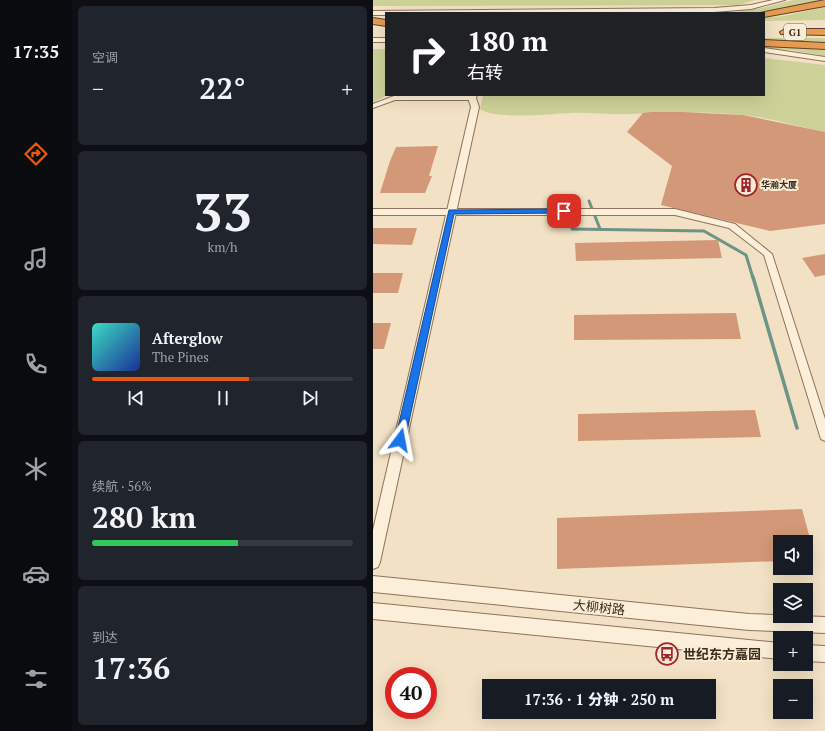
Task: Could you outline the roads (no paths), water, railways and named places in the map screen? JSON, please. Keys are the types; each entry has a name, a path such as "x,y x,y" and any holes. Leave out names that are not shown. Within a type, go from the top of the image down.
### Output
{"highway":[{"path":"765,14 808,8 825,3"},
{"path":"373,21 385,19"},
{"path":"373,21 385,23"},
{"name":"G1","path":"825,24 775,28 825,32"},
{"path":"373,34 385,34"},
{"path":"765,43 825,46"}],"street":[{"path":"487,12 714,10 751,8 782,0"},
{"path":"373,13 385,13"},
{"path":"373,40 385,40"},
{"path":"765,50 825,59"},
{"path":"373,106 394,98 472,96 475,108 373,562"},
{"path":"373,212 675,212 732,226 768,254 825,436"},
{"name":"大柳树路","path":"373,584 749,622 825,625"},
{"path":"373,611 773,650"},
{"path":"813,653 825,654"}],"waterway":[{"path":"589,201 600,229"},
{"path":"572,229 704,231 746,255 753,278"},
{"path":"753,277 797,428"}],"place":[{"name":"华瀚大厦","path":"746,185"},
{"name":"世纪东方嘉园","path":"667,654"}]}
